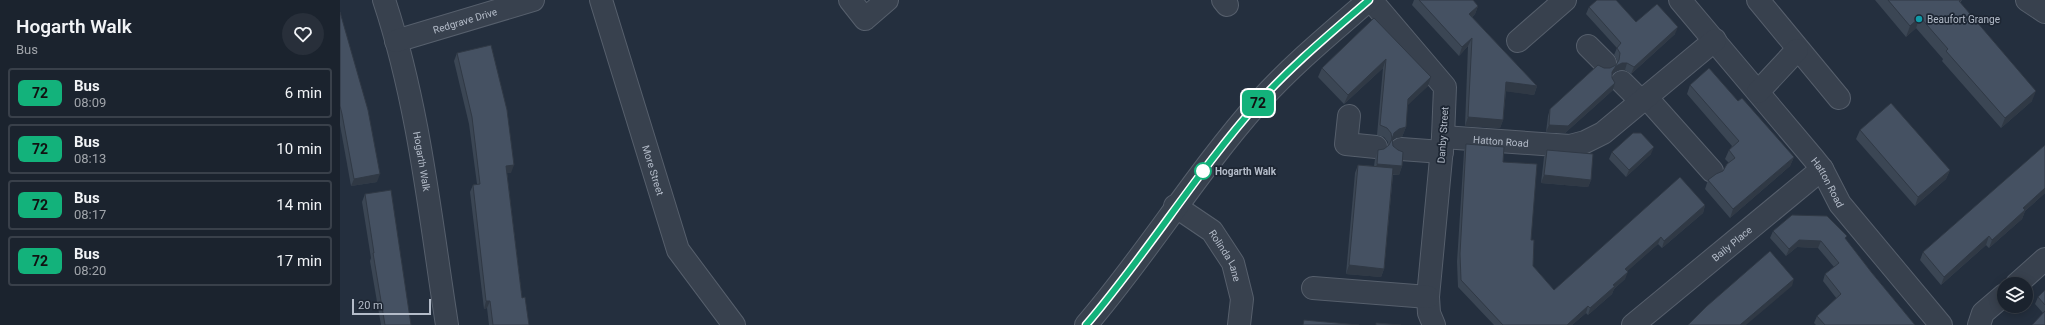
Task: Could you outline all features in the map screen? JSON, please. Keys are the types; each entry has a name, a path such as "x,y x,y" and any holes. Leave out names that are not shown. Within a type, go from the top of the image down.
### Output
{"street":[{"name":"Hogarth Walk","path":"384,0 396,41 421,147 447,325"},
{"name":"Redgrave Drive","path":"396,41 533,0"},
{"name":"More Street","path":"601,0 678,250 734,325"},
{"path":"850,0 865,19 887,0"},
{"name":"Danby Street","path":"1086,325 1175,206 1238,127 1291,69 1370,0 1445,86 1443,145 1428,297 1429,313 1434,325"},
{"path":"1518,41 1565,0"},
{"name":"Hatton Road","path":"1680,0 1822,169 1840,204 1941,325"},
{"path":"1758,0 1797,50 1839,98"},
{"path":"2027,0 2045,12"},
{"name":"Hatton Road","path":"1401,149 1443,145 1570,146 1585,142 1603,133 1715,40"},
{"path":"1588,46 1605,63"},
{"path":"1758,92 1797,50"},
{"path":"1622,82 1644,99 1712,171"},
{"path":"1348,116 1346,144 1376,147"},
{"name":"Baily Place","path":"1641,323 1822,169"},
{"name":"Rolinda Lane","path":"1175,206 1212,231 1233,263 1242,299 1239,325"},
{"path":"2025,277 2045,259"},
{"path":"1313,288 1428,297"},
{"path":"1979,325 1983,313 1997,301"}],"building":[{"path":"1419,0 1473,0 1478,6 1469,14 1537,86 1506,82 1503,120 1468,117 1472,38 1462,47"},
{"path":"1597,0 1616,0 1636,22 1657,4 1678,27 1634,67 1627,63 1622,63 1616,66 1612,72 1612,78 1615,83 1568,126 1549,125 1550,109 1598,65 1604,68 1610,68 1616,65 1619,60 1620,53 1617,48 1621,43 1589,7"},
{"path":"1888,0 1961,0 1959,1 2036,91 2005,118 1946,51 1948,49 1920,17 1910,26"},
{"path":"340,12 368,110 380,174 354,179 340,106"},
{"path":"1374,18 1431,77 1408,99 1406,127 1399,129 1394,133 1392,139 1391,133 1387,128 1380,125 1386,59 1348,95 1322,68"},
{"path":"491,45 507,110 514,165 506,166 522,298 525,297 529,325 493,325 490,301 486,301 473,185 480,184 472,117 457,53"},
{"path":"1709,68 1738,101 1742,98 1794,157 1733,209 1708,180 1723,171 1727,164 1735,158 1729,150 1739,141 1690,85"},
{"path":"1891,103 1950,170 1918,197 1860,130"},
{"path":"1633,133 1641,133 1654,147 1629,170 1612,152"},
{"path":"1392,139 1393,146 1403,152 1402,166 1377,164 1378,150 1384,149 1389,145"},
{"path":"1466,144 1504,147 1503,162 1537,164 1531,240 1534,240 1533,266 1554,290 1680,177 1705,205 1664,241 1661,237 1625,269 1628,272 1613,285 1615,286 1590,308 1588,306 1567,325 1503,325 1461,280 1460,254"},
{"path":"2045,145 2045,188 2023,208 2025,210 1992,240 1989,236 1944,277 1923,252"},
{"path":"1547,150 1593,154 1591,180 1544,175"},
{"path":"1358,165 1393,168 1384,269 1349,265"},
{"path":"391,190 411,325 385,325 373,253 365,194"},
{"path":"1792,215 1827,216 1847,236 1845,238 1915,325 1825,325 1817,316 1841,294 1825,274 1839,263 1821,241 1799,240 1789,249 1773,231"},
{"path":"1770,251 1794,279 1740,325 1688,325 1707,306"},
{"path":"2045,290 2045,305 2038,297"},
{"path":"2045,311 2045,325 2032,325"},
{"path":"1304,320 1359,325 1303,325"},
{"path":"1376,323 1401,325 1376,325"}],"bus line":[{"name":"72","path":"1086,325 1118,285 1201,172 1258,103 1304,57 1369,0"}],"place":[{"name":"Beaufort Grange","path":"1919,19"},
{"name":"Hogarth Walk","path":"1203,171"}]}
